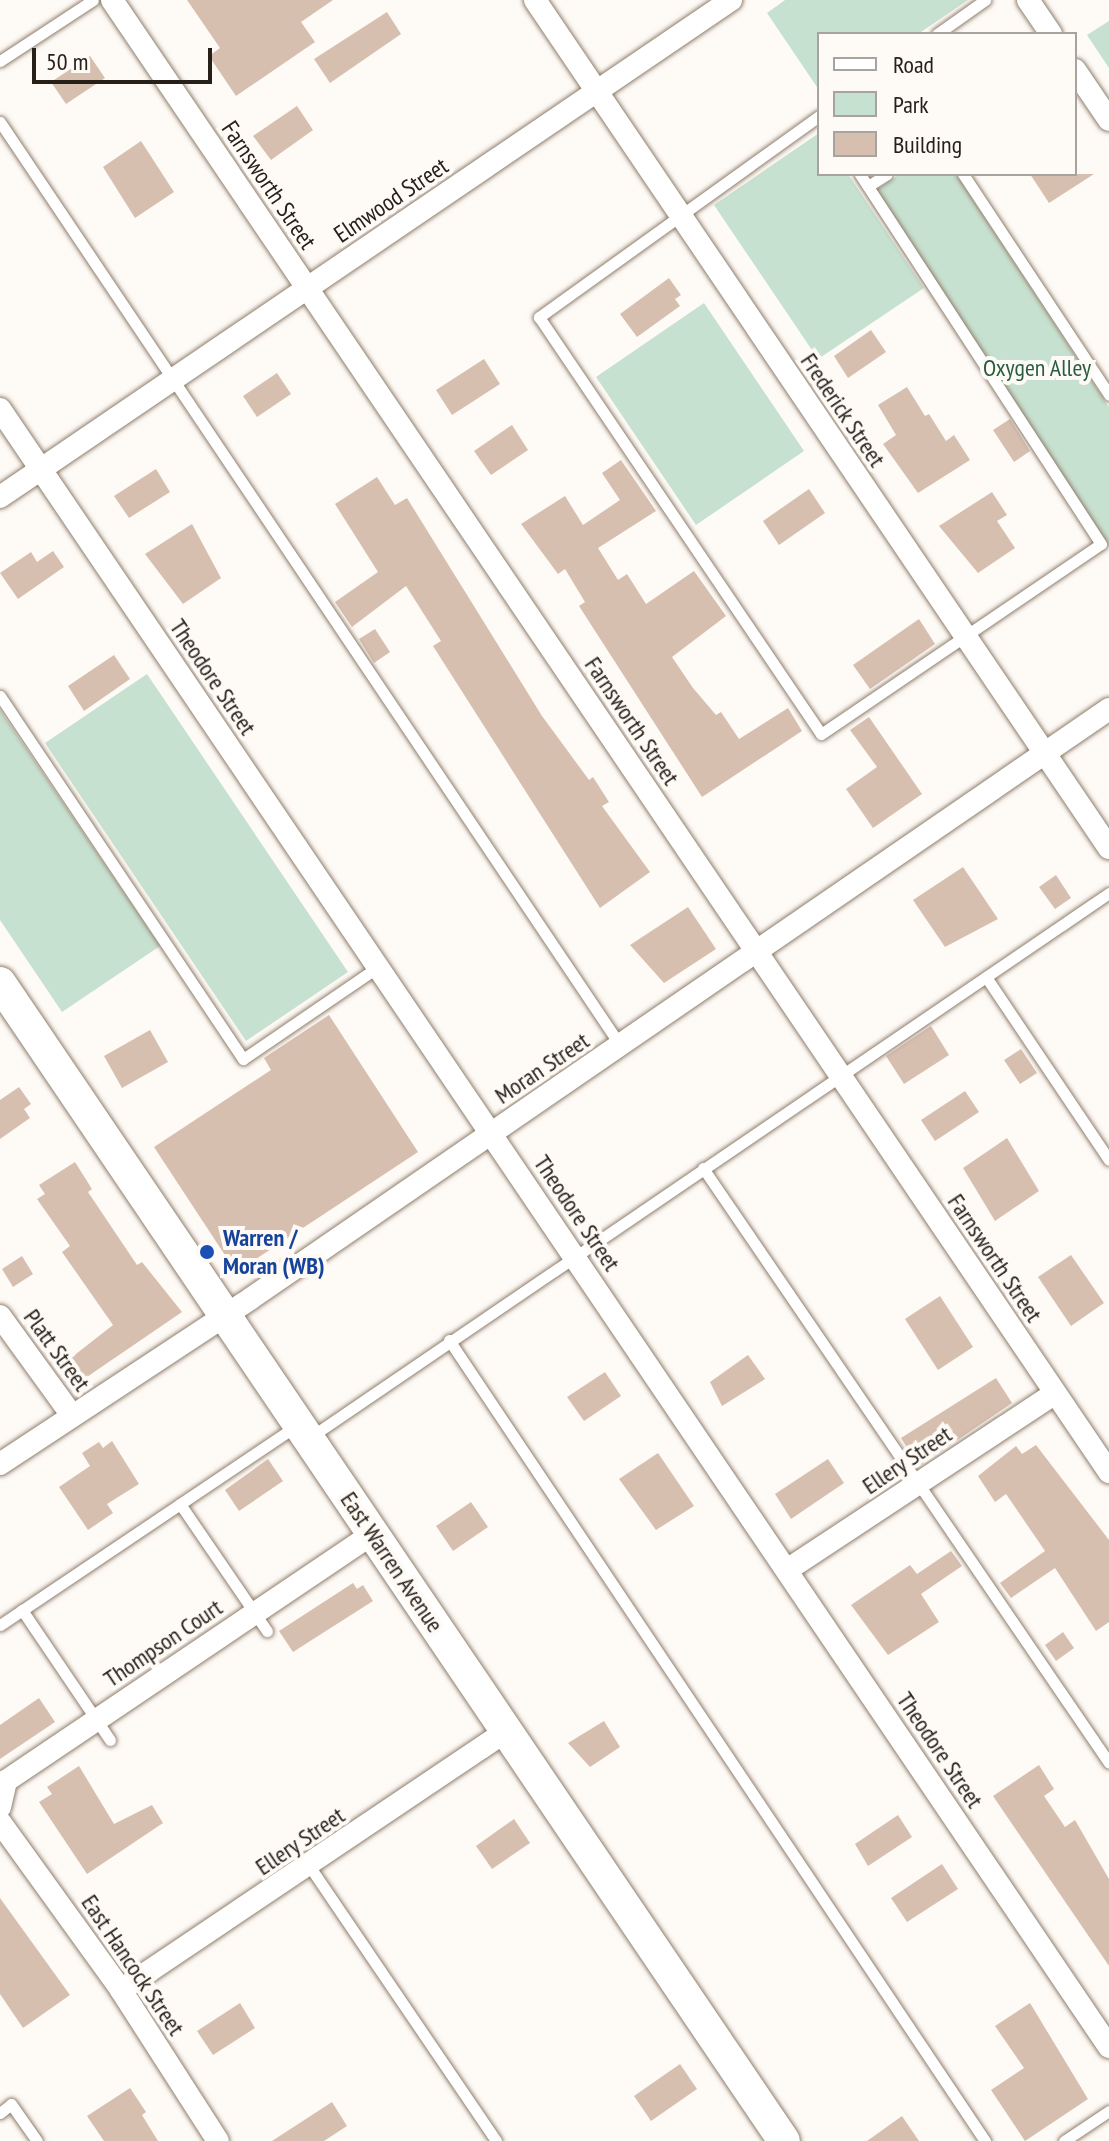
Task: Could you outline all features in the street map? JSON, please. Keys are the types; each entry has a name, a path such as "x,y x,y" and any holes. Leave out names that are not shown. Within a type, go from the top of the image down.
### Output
{"main road":[{"name":"East Warren Avenue","path":"0,983 784,2141"}],"street":[{"name":"Farnsworth Street","path":"112,0 1109,1472"},
{"name":"Frederick Street","path":"535,0 1109,848"},
{"name":"Elmwood Street","path":"0,497 731,0"},
{"path":"1028,0 1050,32"},
{"path":"1077,73 1109,120"},
{"name":"Theodore Street","path":"0,409 1109,2047"},
{"name":"Moran Street","path":"0,1464 71,1414 226,1315 758,953 1109,709"},
{"name":"Platt Street","path":"0,1316 71,1414"},
{"name":"Ellery Street","path":"787,1570 1055,1393"},
{"name":"Thompson Court","path":"0,1807 6,1781 97,1719 261,1622 372,1534"},
{"name":"Ellery Street","path":"121,1990 310,1867 506,1731"},
{"name":"East Hancock Street","path":"0,1822 121,1990 212,2139"}],"lane":[{"path":"0,61 93,0"},
{"path":"940,32 985,0"},
{"path":"817,117 539,317 821,734 1101,544 861,176"},
{"path":"0,122 170,381 620,1046"},
{"path":"868,186 884,176"},
{"path":"964,176 1109,395"},
{"path":"0,696 243,1059 378,967"},
{"path":"0,1625 180,1504 304,1432 449,1340 1109,893"},
{"path":"986,977 1109,1160"},
{"path":"703,1168 1109,1763"},
{"path":"449,1340 985,2141"},
{"path":"180,1504 261,1622"},
{"path":"22,1610 110,1740"},
{"path":"310,1867 496,2141"},
{"path":"0,2113 11,2104 37,2141"},
{"path":"1064,2141 1109,2111"}],"green space":[{"path":"785,0 968,0 921,32 817,32 817,87 767,13"},
{"path":"1109,21 1109,68 1087,35"},
{"path":"817,134 817,176 849,176 924,288 818,359 714,205"},
{"name":"Oxygen Alley","path":"897,176 957,176 1109,407 1109,547 875,191"},
{"path":"704,303 804,451 696,525 596,377"},
{"path":"147,674 348,972 246,1041 45,743"},
{"path":"0,710 160,946 62,1012 0,920"}],"building":[{"path":"187,0 333,0 301,22 315,42 236,96 209,56 220,48"},
{"path":"387,12 401,34 330,83 314,59"},
{"path":"90,56 105,78 66,104 51,82"},
{"path":"297,106 313,130 271,160 253,136"},
{"path":"141,141 174,192 135,218 103,167"},
{"path":"1094,174 1049,203 1031,176"},
{"path":"669,278 681,295 675,299 680,306 637,337 620,314"},
{"path":"871,330 886,352 848,378 834,356"},
{"path":"484,359 500,384 452,415 436,390"},
{"path":"277,373 291,394 257,417 243,396"},
{"path":"907,387 946,441 954,435 970,460 918,493 883,444 896,435 878,405"},
{"path":"1010,419 1030,451 1014,462 993,430"},
{"path":"512,425 528,450 491,475 474,451"},
{"path":"621,460 656,511 598,548 618,580 627,574 646,604 694,571 726,616 672,657 693,688 716,715 721,712 739,739 788,708 802,731 702,797 579,606 585,602 565,569 558,574 521,524 565,496 583,525 620,500 602,473"},
{"path":"156,469 170,492 129,518 114,496"},
{"path":"377,477 395,505 407,498 542,716 589,780 593,777 609,802 602,806 650,872 600,908 433,646 441,641 406,586 352,627 335,602 378,572 335,504"},
{"path":"809,489 825,513 779,545 763,521"},
{"path":"992,492 1007,515 997,521 1015,548 978,573 939,526"},
{"path":"192,524 221,578 183,604 145,554"},
{"path":"53,551 64,567 18,599 0,573 31,552 37,562"},
{"path":"919,619 935,644 870,689 853,665"},
{"path":"375,629 390,652 374,663 359,639"},
{"path":"114,655 130,679 84,711 68,686"},
{"path":"869,717 922,794 873,828 846,789 877,767 850,730"},
{"path":"963,867 998,919 945,947 913,900"},
{"path":"1056,875 1071,898 1055,909 1039,887"},
{"path":"688,907 716,949 664,983 630,945"},
{"path":"329,1015 418,1152 236,1272 154,1147 271,1070 264,1058"},
{"path":"931,1026 949,1055 904,1084 886,1056"},
{"path":"150,1030 168,1062 122,1088 104,1056"},
{"path":"1021,1049 1037,1073 1020,1084 1004,1060"},
{"path":"19,1087 31,1104 24,1109 30,1118 0,1139 0,1100"},
{"path":"965,1091 979,1112 935,1141 921,1120"},
{"path":"1007,1138 1039,1191 995,1221 963,1168"},
{"path":"75,1162 92,1189 88,1192 137,1265 142,1262 182,1312 81,1381 67,1361 113,1325 62,1252 70,1246 37,1199 45,1194 39,1185"},
{"path":"1071,1255 1104,1303 1071,1326 1038,1277"},
{"path":"22,1256 33,1274 13,1287 2,1269"},
{"path":"940,1296 973,1347 938,1370 905,1319"},
{"path":"748,1355 765,1379 722,1406 710,1382"},
{"path":"605,1372 621,1396 584,1421 567,1397"},
{"path":"996,1378 1012,1403 919,1466 901,1438"},
{"path":"112,1441 139,1484 107,1504 113,1513 88,1530 59,1487 90,1466 82,1453 99,1442 103,1448"},
{"path":"1036,1445 1109,1540 1109,1622 1096,1631 1055,1568 1011,1598 1000,1583 1045,1551 1006,1494 995,1502 978,1476 1016,1446 1022,1454"},
{"path":"658,1453 694,1506 656,1530 619,1479"},
{"path":"268,1459 283,1481 239,1511 225,1490"},
{"path":"828,1459 844,1483 791,1519 775,1494"},
{"path":"471,1502 488,1527 453,1551 436,1526"},
{"path":"951,1551 962,1566 921,1594 939,1622 888,1655 851,1605 910,1565 917,1574"},
{"path":"353,1583 357,1589 363,1585 373,1601 293,1652 279,1631"},
{"path":"1063,1632 1074,1648 1056,1661 1045,1645"},
{"path":"39,1698 55,1722 0,1759 0,1725"},
{"path":"604,1721 620,1747 590,1767 568,1743"},
{"path":"1039,1765 1054,1789 1044,1796 1065,1827 1075,1820 1109,1879 1109,1966 993,1796"},
{"path":"79,1766 114,1824 152,1805 163,1823 87,1874 39,1802 52,1794 47,1787"},
{"path":"898,1815 912,1837 868,1866 855,1844"},
{"path":"514,1819 530,1843 492,1869 476,1846"},
{"path":"942,1864 958,1889 907,1922 891,1898"},
{"path":"0,1898 70,1995 23,2028 0,1994"},
{"path":"240,2003 255,2028 213,2055 197,2031"},
{"path":"1030,2003 1088,2099 1025,2141 991,2090 1024,2068 995,2026"},
{"path":"680,2064 697,2089 651,2121 634,2096"},
{"path":"130,2088 146,2112 142,2115 158,2141 104,2141 87,2116"},
{"path":"332,2102 347,2126 324,2141 272,2141"},
{"path":"902,2116 919,2141 867,2141"}],"place":[{"name":"Warren / Moran (WB)","path":"207,1252"}]}
